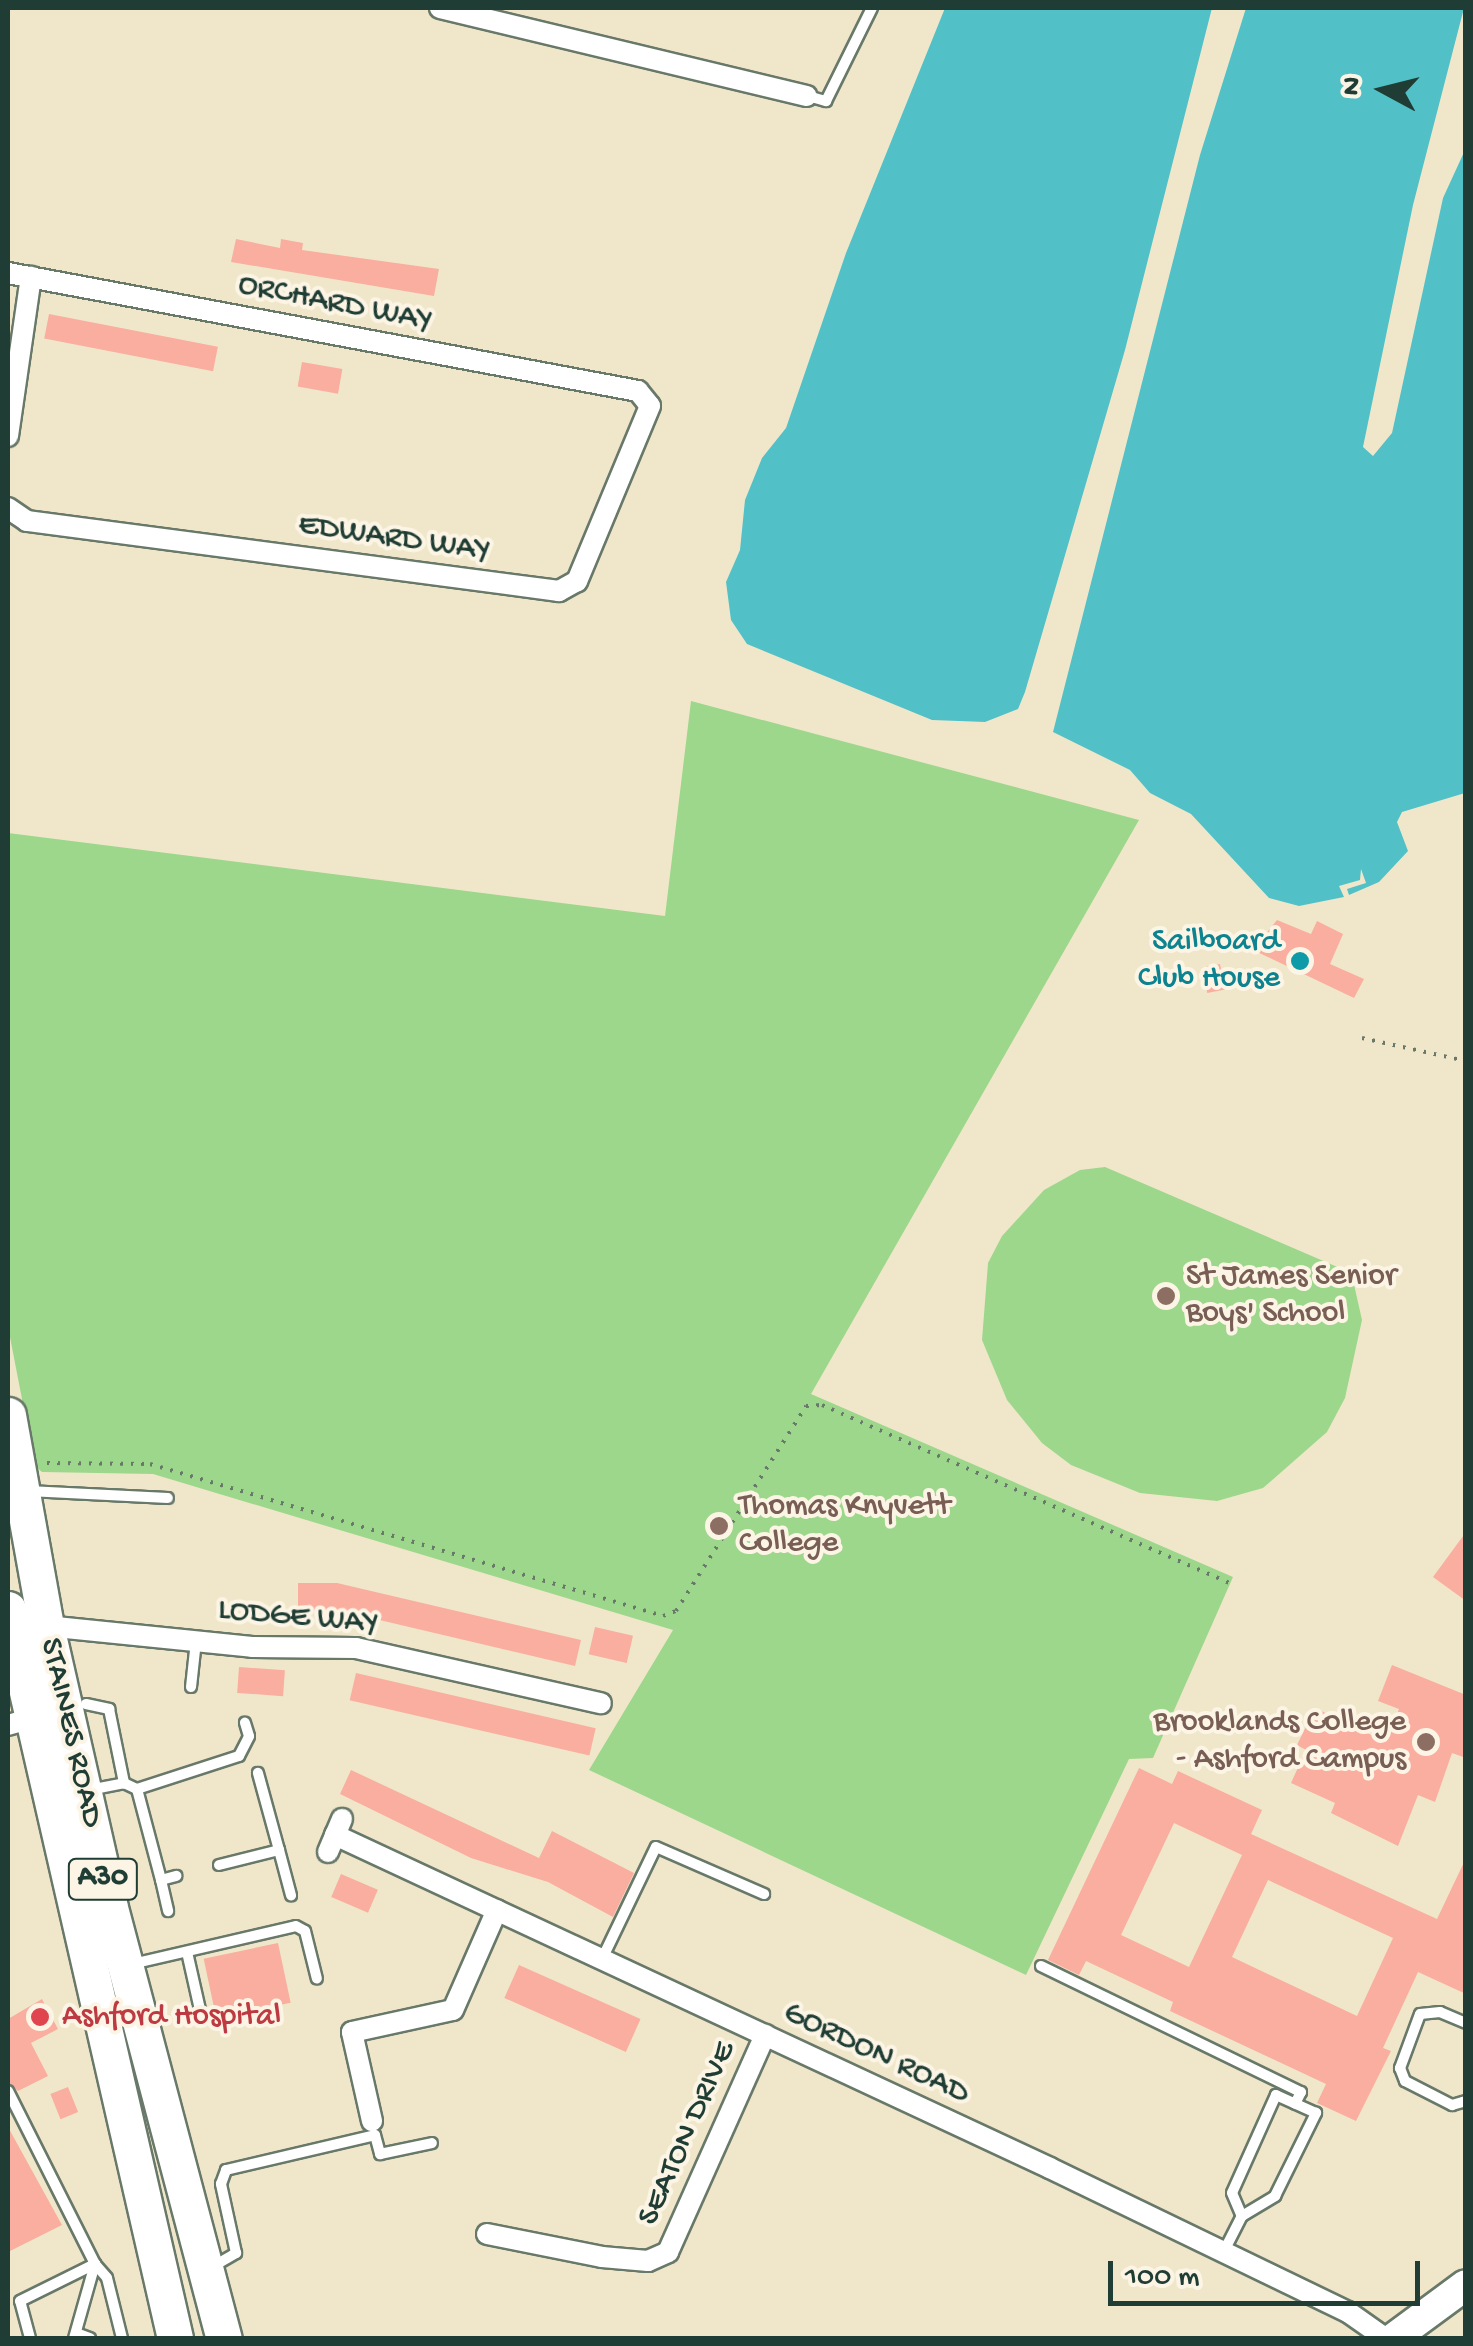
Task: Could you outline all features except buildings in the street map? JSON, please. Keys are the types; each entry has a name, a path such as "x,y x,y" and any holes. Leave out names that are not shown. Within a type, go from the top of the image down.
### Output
{"highway":[{"name":"STAINES ROAD","path":"8,1414 30,1480 46,1626 83,1791 224,2338"},
{"name":"STAINES ROAD","path":"8,1609 18,1722 175,2338"}],"main road":[{"path":"1394,2338 1466,2285"}],"street":[{"path":"440,8 807,96"},
{"name":"ORCHARD WAY","path":"8,273 638,391 648,399"},
{"path":"8,436 31,278"},
{"name":"EDWARD WAY","path":"8,508 27,521 559,591 577,581 650,414 648,399"},
{"name":"LODGE WAY","path":"46,1626 196,1640 356,1648 601,1703"},
{"name":"GORDON ROAD","path":"335,1836 1224,2252 1348,2312 1385,2338"},
{"path":"372,2121 352,2032 454,2010 497,1910"},
{"name":"SEATON DRIVE","path":"487,2234 648,2262 668,2252 765,2035"}],"lane":[{"path":"807,96 826,101 872,8"},
{"path":"30,1480 56,1488 168,1498"},
{"path":"191,1687 196,1640"},
{"path":"86,1704 110,1710 124,1782"},
{"path":"83,1791 124,1782 137,1789 239,1756 249,1736 245,1723"},
{"path":"258,1773 291,1895"},
{"path":"137,1789 168,1910"},
{"path":"602,1959 656,1847 764,1894"},
{"path":"219,1865 279,1850"},
{"path":"160,1880 176,1876"},
{"path":"126,1966 301,1927 317,1979"},
{"path":"187,1952 201,2014"},
{"path":"1041,1966 1301,2092 1296,2104"},
{"path":"1466,2024 1440,2012 1420,2014 1400,2068 1405,2081 1452,2105 1466,2101"},
{"path":"8,2091 94,2264 107,2278 122,2338"},
{"path":"1224,2252 1242,2216 1275,2196 1316,2113 1276,2095 1232,2194 1242,2216"},
{"path":"207,2269 236,2253 221,2184 226,2170 375,2135 380,2154 432,2144"},
{"path":"90,2338 75,2336 94,2264"},
{"path":"30,2338 20,2301 94,2264"}],"path":[{"path":"1362,1038 1466,1061"},
{"path":"30,1480 44,1464 150,1464 664,1616 676,1611 806,1406 822,1406 1230,1583"}],"green space":[{"name":"Thomas Knyvett College","path":"691,701 1139,820 811,1394 1233,1577 1153,1758 1129,1759 1026,1975 589,1770 673,1630 153,1474 42,1472 35,1466 8,1327 8,833 665,916"},
{"path":"1105,1167 1342,1269 1353,1280 1362,1320 1345,1398 1327,1432 1263,1488 1217,1501 1140,1493 1071,1465 1042,1443 1007,1400 982,1340 988,1263 1002,1236 1044,1190 1080,1170"}],"water":[{"path":"945,8 1212,8 1125,350 1025,692 1018,709 985,722 932,720 747,644 731,620 726,582 740,550 745,500 762,458 786,428 846,253"},
{"path":"1246,8 1464,8 1413,205 1363,447 1373,456 1392,433 1443,198 1465,150 1465,793 1402,812 1397,822 1408,851 1379,882 1349,895 1347,889 1366,883 1361,869 1360,880 1339,886 1344,897 1299,906 1269,898 1191,814 1150,793 1130,770 1053,732 1200,155"}],"place":[{"name":"Sailboard Club House","path":"1300,961"},
{"name":"St James Senior Boys' School","path":"1166,1296"},
{"name":"Thomas Knyvett College","path":"719,1526"},
{"name":"Brooklands College - Ashford Campus","path":"1426,1742"},
{"name":"Ashford Hospital","path":"40,2017"}]}
